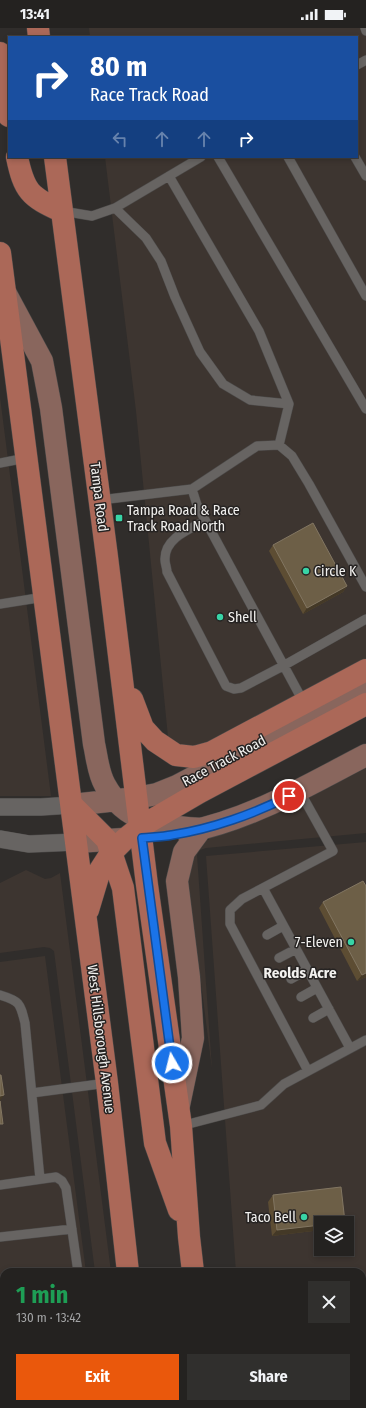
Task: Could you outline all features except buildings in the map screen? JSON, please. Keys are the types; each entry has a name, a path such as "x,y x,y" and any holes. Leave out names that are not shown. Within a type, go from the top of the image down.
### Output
{"main road":[{"path":"0,53 8,109"},
{"path":"18,158 21,176 29,191 41,202 61,211"},
{"name":"Tampa Road","path":"54,158 122,676 129,826"},
{"path":"0,253 5,292 4,317 26,458 72,806 129,826"},
{"path":"5,292 42,361 51,408 94,744 99,768 105,785 129,826 180,1117 193,1268"},
{"path":"122,676 143,728 155,742 176,755 194,757 212,752 366,670"},
{"name":"Race Track Road","path":"76,842 129,826 157,794 192,778 366,686"},
{"path":"86,916 100,870 129,826 200,792 366,704"},
{"path":"332,773 366,742"},
{"name":"Race Track Road","path":"72,806 129,826 172,835 201,829 250,813 278,801 366,755"},
{"name":"West Hillsborough Avenue","path":"72,806 107,1084 128,1268"},
{"path":"129,826 123,888 155,1143 189,1237"},
{"path":"180,1117 193,1038 189,977 177,882 184,852 201,829"}],"street":[{"path":"0,807 72,806"},
{"path":"0,839 28,844 76,842"}],"lane":[{"path":"61,211 92,216 115,208 199,158"},
{"path":"219,158 366,409"},
{"path":"289,158 366,296"},
{"path":"356,158 366,176"},
{"path":"169,176 259,331 289,404 279,446"},
{"path":"115,208 146,238 161,261 175,297 200,352 223,384 250,400 289,404"},
{"path":"99,500 192,489 257,446 279,446 292,456 366,587"},
{"path":"0,463 26,458"},
{"path":"192,489 197,505 304,703"},
{"path":"205,520 172,540 167,547 164,559 167,572 226,686 234,689 241,688 366,619"},
{"path":"0,604 44,597"},
{"path":"299,790 333,852 242,899 230,910 230,924 246,946 270,990 291,1030 308,1071"},
{"path":"263,888 350,1048"},
{"path":"267,935 283,926"},
{"path":"279,958 296,949"},
{"path":"291,979 307,970"},
{"path":"301,997 317,988"},
{"path":"0,995 14,999 21,1007 25,1023 40,1179"},
{"path":"313,1018 329,1009"},
{"path":"180,1117 262,1105 284,1084 366,1040"},
{"path":"32,1093 107,1084"},
{"path":"0,1185 56,1177 62,1181 66,1188 77,1268"},
{"path":"0,1237 72,1229"}],"shaded area":[{"path":"89,28 366,28 366,658 209,743 194,746 181,745 168,737 136,411 105,158 358,158 358,36 90,36"},
{"path":"0,397 51,796 0,796"},
{"path":"366,766 366,833 206,848 200,850 197,855 212,1069 188,881 194,856 205,840 209,840 210,837 282,811 329,786 331,787 338,781"},
{"path":"366,842 366,1268 236,1268 206,856"},
{"path":"26,870 45,879 51,878 60,873 110,1268 94,1268 54,951 50,948 44,947 0,953 0,883"},
{"path":"45,956 85,1268 0,1268 0,962"}],"place":[{"name":"Tampa Road & Race Track Road North","path":"119,518"},
{"name":"Circle K","path":"306,571"},
{"name":"Shell","path":"220,617"},
{"name":"7-Eleven","path":"351,942"},
{"name":"Taco Bell","path":"304,1217"}],"district":[{"name":"Reolds Acre","path":"300,973"}],"route":[{"path":"172,1063 147,885 142,838 172,835 201,829 243,816 289,796"}]}
